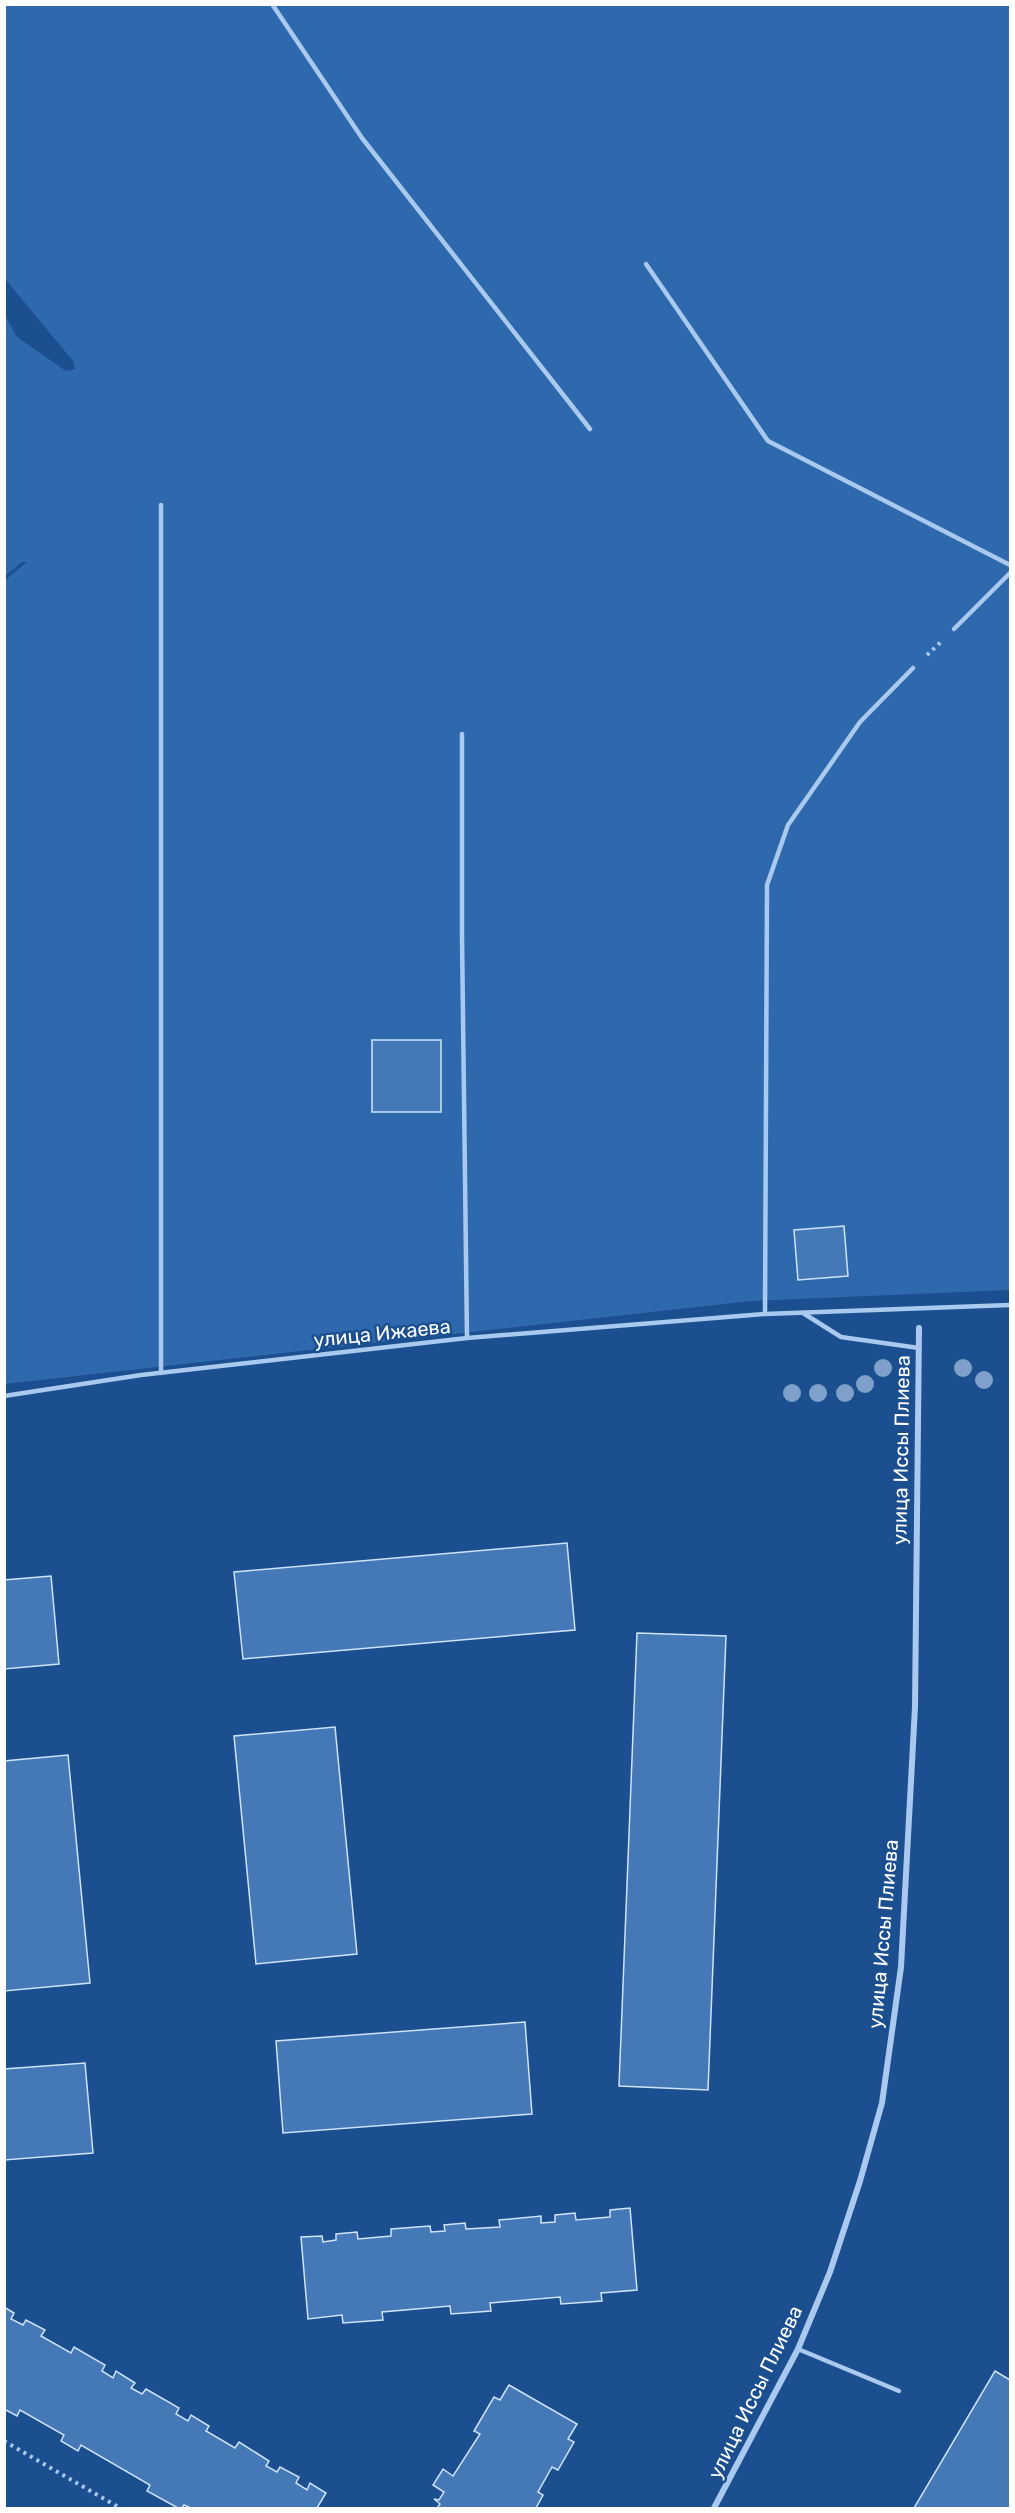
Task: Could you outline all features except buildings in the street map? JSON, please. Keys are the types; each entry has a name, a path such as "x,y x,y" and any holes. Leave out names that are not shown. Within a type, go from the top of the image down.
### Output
{"street":[{"name":"улица Иссы Плиева","path":"714,2508 798,2349 830,2272 860,2181 882,2103 901,1967 915,1707 919,1328"}],"lane":[{"path":"272,4 362,138 590,429"},
{"path":"645,264 768,441 1011,566"},
{"path":"161,505 161,1372"},
{"path":"954,629 1011,573"},
{"path":"765,1314 767,885 788,825 860,722 913,668"},
{"path":"462,734 467,1338"},
{"name":"улица Ижаева","path":"4,1396 161,1372 467,1338 765,1314 1011,1305"},
{"path":"802,1312 842,1338 919,1348"},
{"path":"798,2349 898,2391"}],"path":[{"path":"913,668 954,629"},
{"path":"4,2441 120,2508"}],"shaded area":[{"path":"5,5 1010,5 1010,1290 751,1301 5,1384 4,581 27,562 22,562 5,576 4,314 17,337 66,371 75,369 73,361 5,279"}]}
